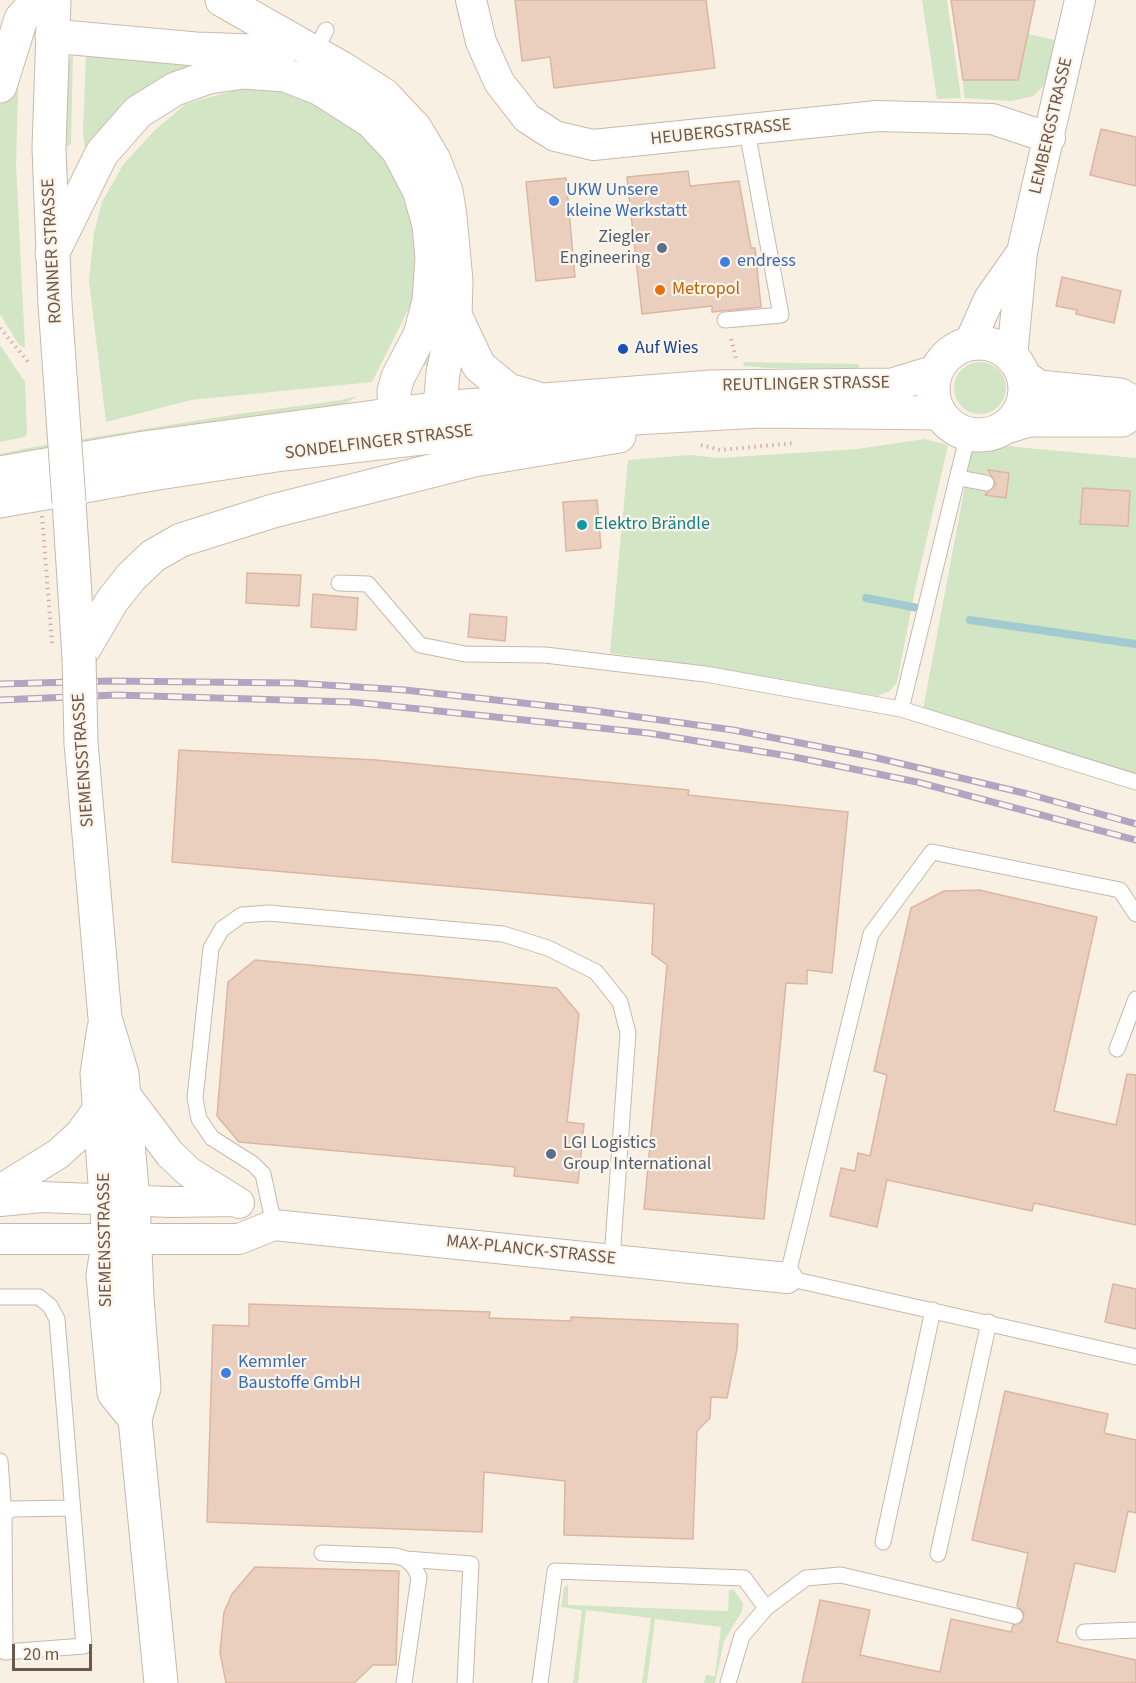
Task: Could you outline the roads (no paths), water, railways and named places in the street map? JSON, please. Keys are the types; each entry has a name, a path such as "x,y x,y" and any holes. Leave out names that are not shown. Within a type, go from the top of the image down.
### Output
{"main road":[{"path":"0,87 21,19 38,0"},
{"name":"ROANNER STRASSE","path":"54,0 49,112 55,304 56,508"},
{"path":"52,254 102,153 138,112 175,89 209,77 244,72 285,75 319,88 371,121 398,150 419,190 429,225 432,258 429,301 420,335 398,377 394,391 420,424 443,372 455,315 455,261 450,216 446,191 434,160 414,128 384,95 320,42 222,0"},
{"path":"52,36 196,49 320,42"},
{"path":"455,315 474,358 495,382 508,390 532,397 552,399"},
{"path":"1136,404 1120,395 1039,387 996,346 969,344 947,356 935,372 934,393 940,413 948,423 968,434 988,434 1037,419 1122,420 1136,411"},
{"path":"1006,427 1021,409 1025,388 1018,367"},
{"name":"REUTLINGER STRASSE","path":"711,387 892,385 935,372"},
{"name":"SONDELFINGER STRASSE","path":"0,501 207,465 552,399 711,387"},
{"name":"SONDELFINGER STRASSE","path":"0,473 144,448 420,424 560,422 667,414 761,411"},
{"name":"REUTLINGER STRASSE","path":"761,411 940,413"},
{"path":"66,655 131,577 153,556 181,540 211,528 474,460 628,434 667,414"},
{"name":"SIEMENSSTRASSE","path":"56,508 66,655 81,743 105,1018 97,1074 112,1100 120,1200 121,1238 103,1275 114,1393 135,1419 161,1683"}],"street":[{"name":"HEUBERGSTRASSE","path":"471,0 481,42 498,82 527,118 555,136 594,146 747,131 828,114 992,119 1050,138"},
{"name":"LEMBERGSTRASSE","path":"1018,367 1022,252 1080,0"},
{"name":"LEMBERGSTRASSE","path":"969,344 989,299 1022,252"},
{"name":"MAX-PLANCK-STRASSE","path":"112,1100 189,1172 274,1226"},
{"path":"0,1196 8,1185 58,1154 112,1100"},
{"path":"0,1201 42,1197 236,1201"},
{"name":"MAX-PLANCK-STRASSE","path":"0,1239 46,1237 239,1239 274,1226 787,1278"}],"lane":[{"path":"725,320 781,315 747,131"},
{"path":"901,709 968,434"},
{"path":"959,478 986,483"},
{"path":"339,583 368,584 420,645 465,654 545,655 705,674 901,709 1136,782"},
{"path":"1136,914 1120,890 932,852 871,934 787,1278 1136,1357"},
{"path":"274,1226 263,1174 212,1138 199,1119 195,1098 211,948 222,929 242,915 268,913 503,934 548,948 596,972 620,1002 628,1033 612,1259"},
{"path":"1117,1049 1136,999"},
{"path":"0,1296 39,1297 50,1306 57,1319 84,1646 2,1652 0,1461"},
{"path":"883,1542 933,1310"},
{"path":"938,1554 989,1322"},
{"path":"2,1517 11,1509 72,1508"},
{"path":"322,1553 396,1556 406,1559 471,1564 465,1683"},
{"path":"404,1683 418,1577 414,1567 406,1559"},
{"path":"540,1683 555,1571 744,1578 766,1608"},
{"path":"728,1683 742,1636 766,1608 806,1578 842,1575 1015,1616"},
{"path":"1083,1632 1136,1630"}],"waterway":[{"path":"866,598 918,608"},
{"path":"970,620 1136,644"}],"railway":[{"path":"0,684 111,681 293,683 405,690 595,711 733,730 873,757 1028,794 1136,824"},
{"path":"0,700 116,695 352,702 648,733 794,757 917,782 1136,840"}],"place":[{"name":"UKW Unsere kleine Werkstatt","path":"554,201"},
{"name":"Ziegler Engineering","path":"662,248"},
{"name":"endress","path":"725,262"},
{"name":"Metropol","path":"660,290"},
{"name":"Auf Wies","path":"623,349"},
{"name":"Elektro Brändle","path":"582,525"},
{"name":"LGI Logistics Group International","path":"551,1154"},
{"name":"Kemmler Baustoffe GmbH","path":"226,1373"}]}
